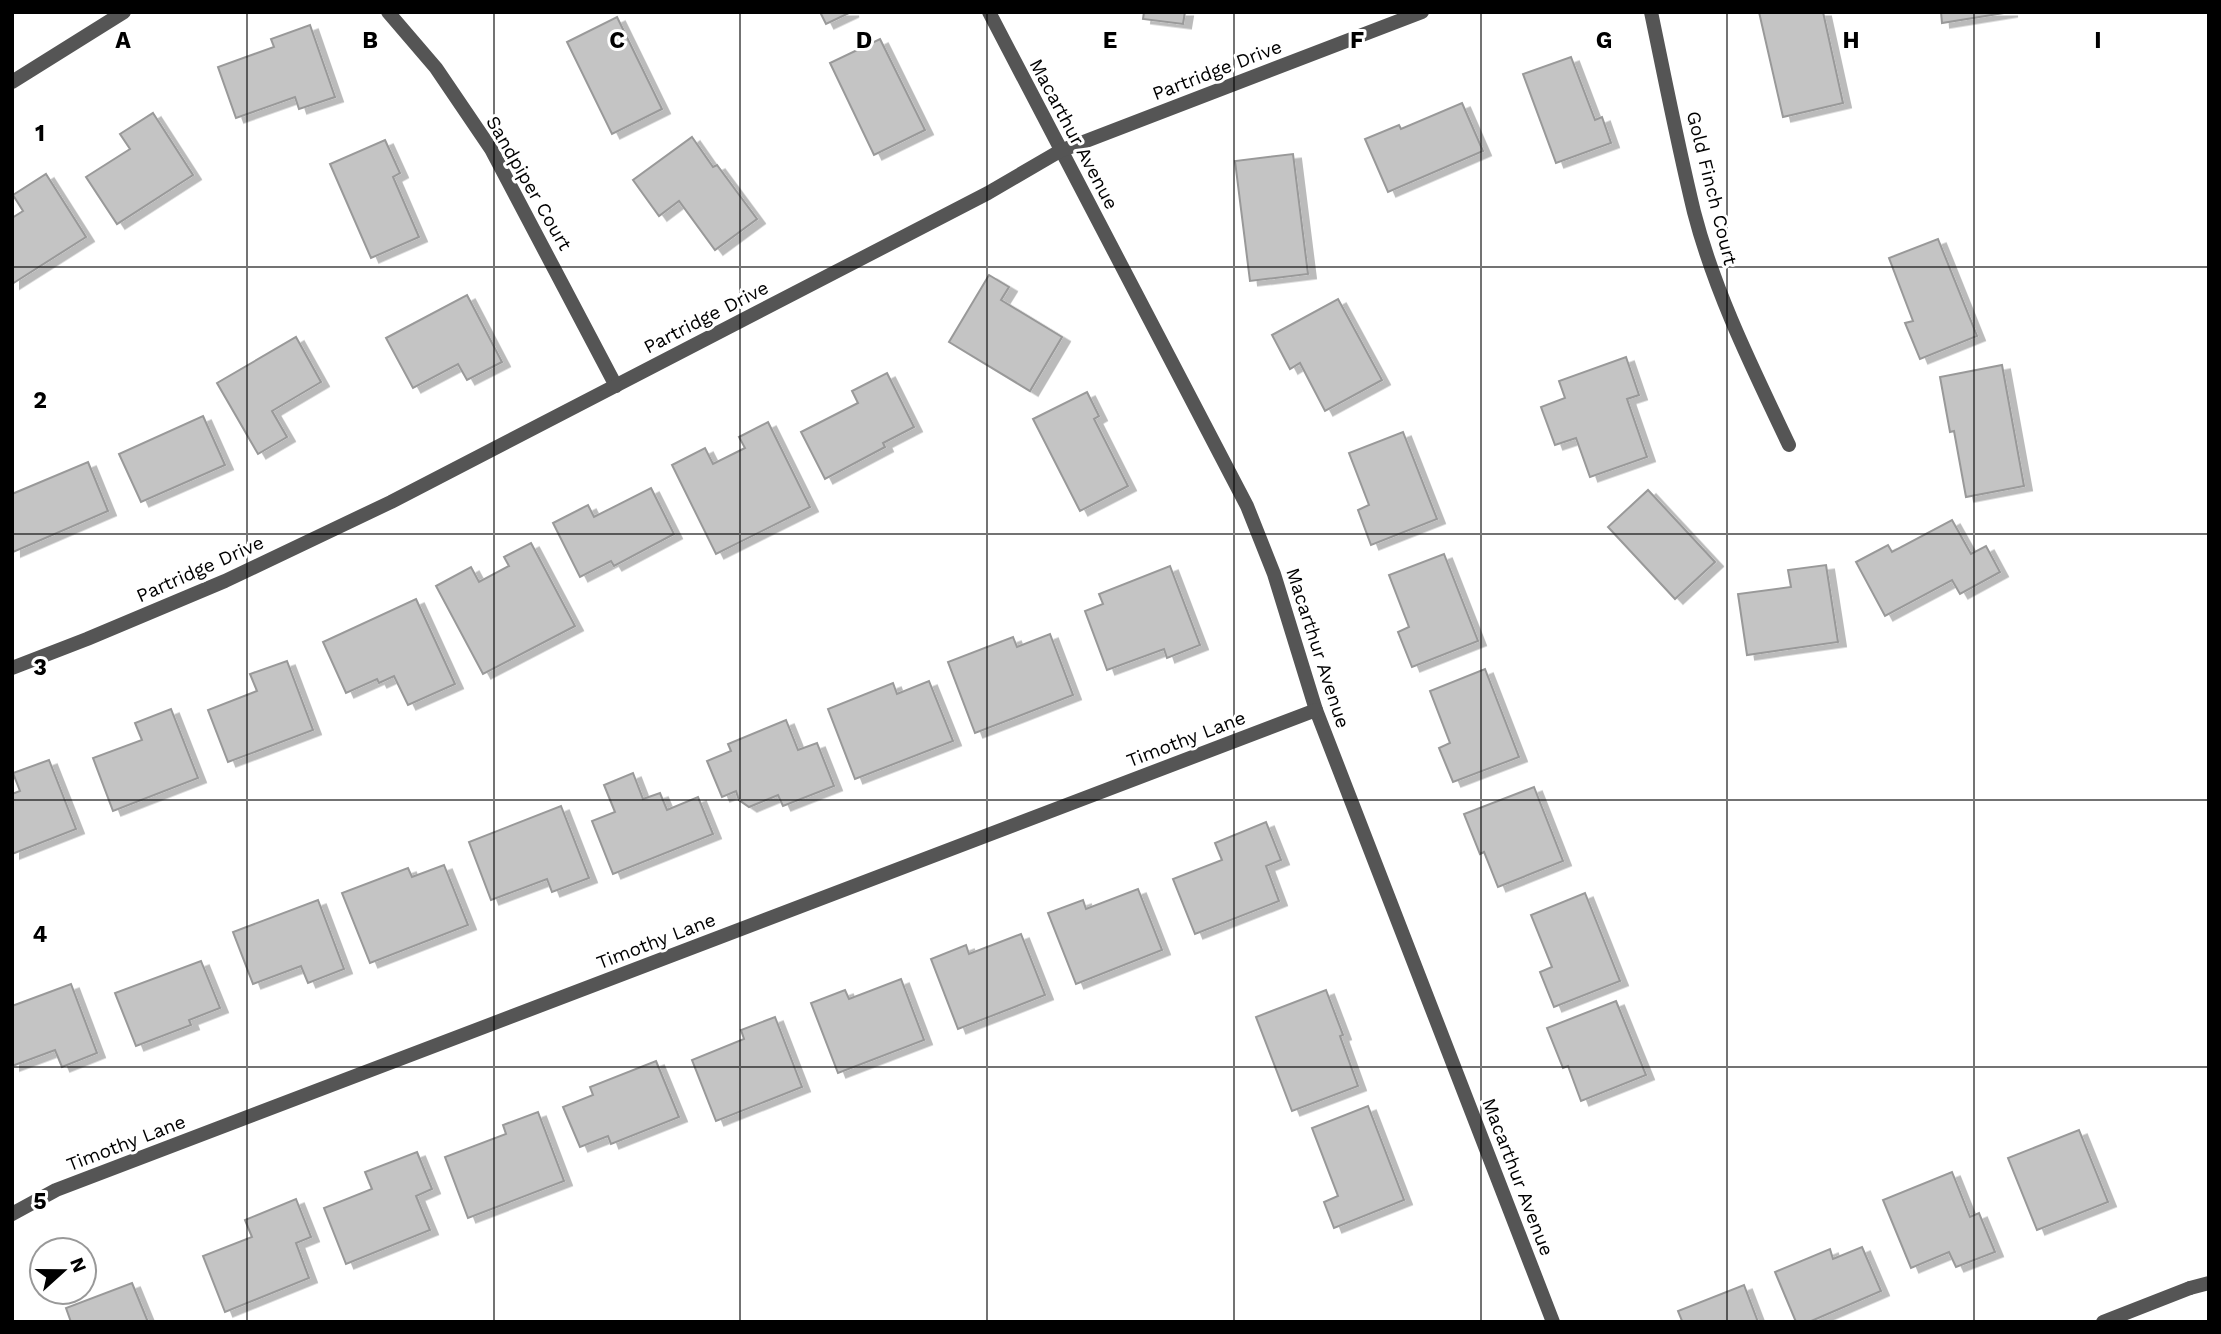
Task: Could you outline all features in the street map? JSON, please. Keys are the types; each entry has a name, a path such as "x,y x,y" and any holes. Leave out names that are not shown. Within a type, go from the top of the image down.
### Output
{"street":[{"path":"12,82 124,12"},
{"name":"Sandpiper Court","path":"388,12 436,68 491,149 616,386"},
{"name":"Macarthur Avenue","path":"989,12 1247,506 1274,574 1316,710 1553,1322"},
{"name":"Partridge Drive","path":"12,668 225,581 391,502 976,199 1060,151 1422,12"},
{"name":"Gold Finch Court","path":"1651,12 1698,224 1716,281 1742,348 1789,445"},
{"name":"Timothy Lane","path":"12,1214 56,1190 1316,710"},
{"path":"2103,1322 2209,1283"}],"building":[{"path":"820,12 851,12 826,24"},
{"path":"1144,12 1185,12 1183,24 1143,19"},
{"path":"1759,12 1823,12 1843,103 1783,117"},
{"path":"1941,12 2010,12 1942,23"},
{"path":"617,17 662,109 612,134 567,42"},
{"path":"310,25 335,97 299,109 295,97 236,118 218,67 274,47 271,39"},
{"path":"880,39 925,130 874,155 830,63"},
{"path":"1571,57 1595,120 1602,117 1611,143 1556,163 1523,74"},
{"path":"1462,103 1483,151 1388,192 1365,139 1399,125 1401,129"},
{"path":"153,113 193,175 117,224 86,177 130,149 120,134"},
{"path":"692,137 713,167 717,165 757,219 715,250 679,201 659,216 633,180"},
{"path":"385,140 400,173 393,177 419,237 371,258 330,164"},
{"path":"1293,154 1308,274 1250,281 1235,161"},
{"path":"46,174 86,237 12,284 12,218 23,211 13,195"},
{"path":"1938,239 1977,336 1920,359 1905,323 1913,321 1889,258"},
{"path":"989,275 1009,287 1001,300 1062,337 1030,391 949,342"},
{"path":"467,295 502,362 467,380 458,364 413,388 386,338"},
{"path":"1338,299 1382,380 1325,411 1300,363 1290,369 1272,335"},
{"path":"296,337 321,382 272,411 287,437 258,454 217,383"},
{"path":"1626,357 1639,395 1627,399 1647,457 1590,477 1576,438 1555,445 1541,407 1565,398 1559,381"},
{"path":"2002,365 2024,486 1966,497 1954,431 1950,432 1940,377"},
{"path":"887,373 914,427 883,443 885,447 825,479 801,432 858,403 852,391"},
{"path":"1087,392 1099,416 1094,419 1128,486 1080,511 1033,419"},
{"path":"203,416 225,465 141,502 119,454"},
{"path":"768,422 810,507 716,554 672,465 705,448 713,464 745,448 739,437"},
{"path":"1403,432 1437,519 1371,545 1358,510 1369,505 1349,453"},
{"path":"88,462 108,511 13,552 12,494"},
{"path":"651,488 674,534 614,566 611,561 580,577 553,523 588,505 594,517"},
{"path":"1648,490 1715,562 1675,599 1608,527"},
{"path":"1952,520 1971,554 1986,546 2000,572 1960,594 1952,580 1885,616 1856,562 1888,545 1892,552"},
{"path":"531,543 575,626 483,674 436,586 471,567 479,582 509,566 504,557"},
{"path":"1444,554 1478,641 1412,667 1398,632 1409,627 1389,575"},
{"path":"1826,565 1838,642 1747,655 1738,594 1791,587 1788,570"},
{"path":"1170,566 1200,645 1167,658 1164,649 1107,670 1085,611 1103,604 1099,594"},
{"path":"416,599 455,684 408,705 394,676 379,683 377,679 346,693 323,642"},
{"path":"1050,634 1073,695 975,733 948,662 1013,637 1017,647"},
{"path":"287,661 313,730 228,762 208,710 257,691 250,674"},
{"path":"1485,669 1519,757 1453,782 1439,748 1450,743 1430,691"},
{"path":"929,681 953,741 855,779 828,709 893,683 897,694"},
{"path":"171,709 198,778 113,811 93,758 142,740 135,723"},
{"path":"786,720 798,750 817,743 834,786 783,806 778,795 749,807 739,800 736,791 722,797 707,761 731,751 728,744"},
{"path":"49,760 76,829 12,854 12,794 20,791 13,773"},
{"path":"633,773 643,799 660,793 667,810 698,797 713,834 613,874 592,821 615,812 604,785"},
{"path":"1534,787 1563,861 1498,887 1484,852 1480,854 1464,814"},
{"path":"561,806 589,878 552,892 547,879 491,900 469,842"},
{"path":"1266,822 1281,860 1266,866 1279,901 1195,934 1173,879 1222,860 1215,843"},
{"path":"444,865 468,925 370,963 342,893 408,868 412,877"},
{"path":"1138,889 1162,950 1076,984 1048,913 1083,900 1086,909"},
{"path":"1585,893 1620,981 1554,1007 1540,972 1552,967 1531,915"},
{"path":"318,900 344,969 308,983 301,966 253,984 233,932"},
{"path":"1021,934 1045,995 958,1029 931,959 966,945 969,954"},
{"path":"201,961 220,1008 189,1020 191,1025 136,1046 115,993"},
{"path":"901,979 924,1040 838,1073 811,1003 845,990 849,999"},
{"path":"71,984 97,1053 62,1067 55,1050 12,1066 12,1006"},
{"path":"1326,990 1358,1086 1292,1111 1256,1017"},
{"path":"1616,1001 1646,1075 1581,1101 1568,1066 1563,1068 1547,1028"},
{"path":"775,1017 802,1087 716,1121 692,1060 744,1039 741,1030"},
{"path":"656,1061 679,1117 611,1144 608,1136 580,1147 563,1107 593,1095 590,1087"},
{"path":"1368,1106 1404,1200 1334,1228 1324,1202 1338,1196 1312,1128"},
{"path":"538,1112 564,1181 468,1218 445,1157 506,1134 503,1125"},
{"path":"2079,1130 2108,1202 2037,1230 2008,1158"},
{"path":"417,1152 432,1189 416,1196 430,1230 346,1264 324,1208 372,1189 365,1172"},
{"path":"1952,1172 1970,1217 1979,1213 1995,1252 1956,1267 1949,1252 1911,1268 1883,1200"},
{"path":"296,1199 311,1237 296,1243 309,1278 225,1312 203,1256 252,1237 245,1220"},
{"path":"1862,1247 1881,1291 1809,1322 1796,1322 1775,1272 1830,1249 1833,1259"},
{"path":"132,1283 148,1322 71,1322 66,1308 98,1306 98,1296"},
{"path":"1744,1285 1758,1322 1679,1322 1682,1321 1678,1311"}]}
